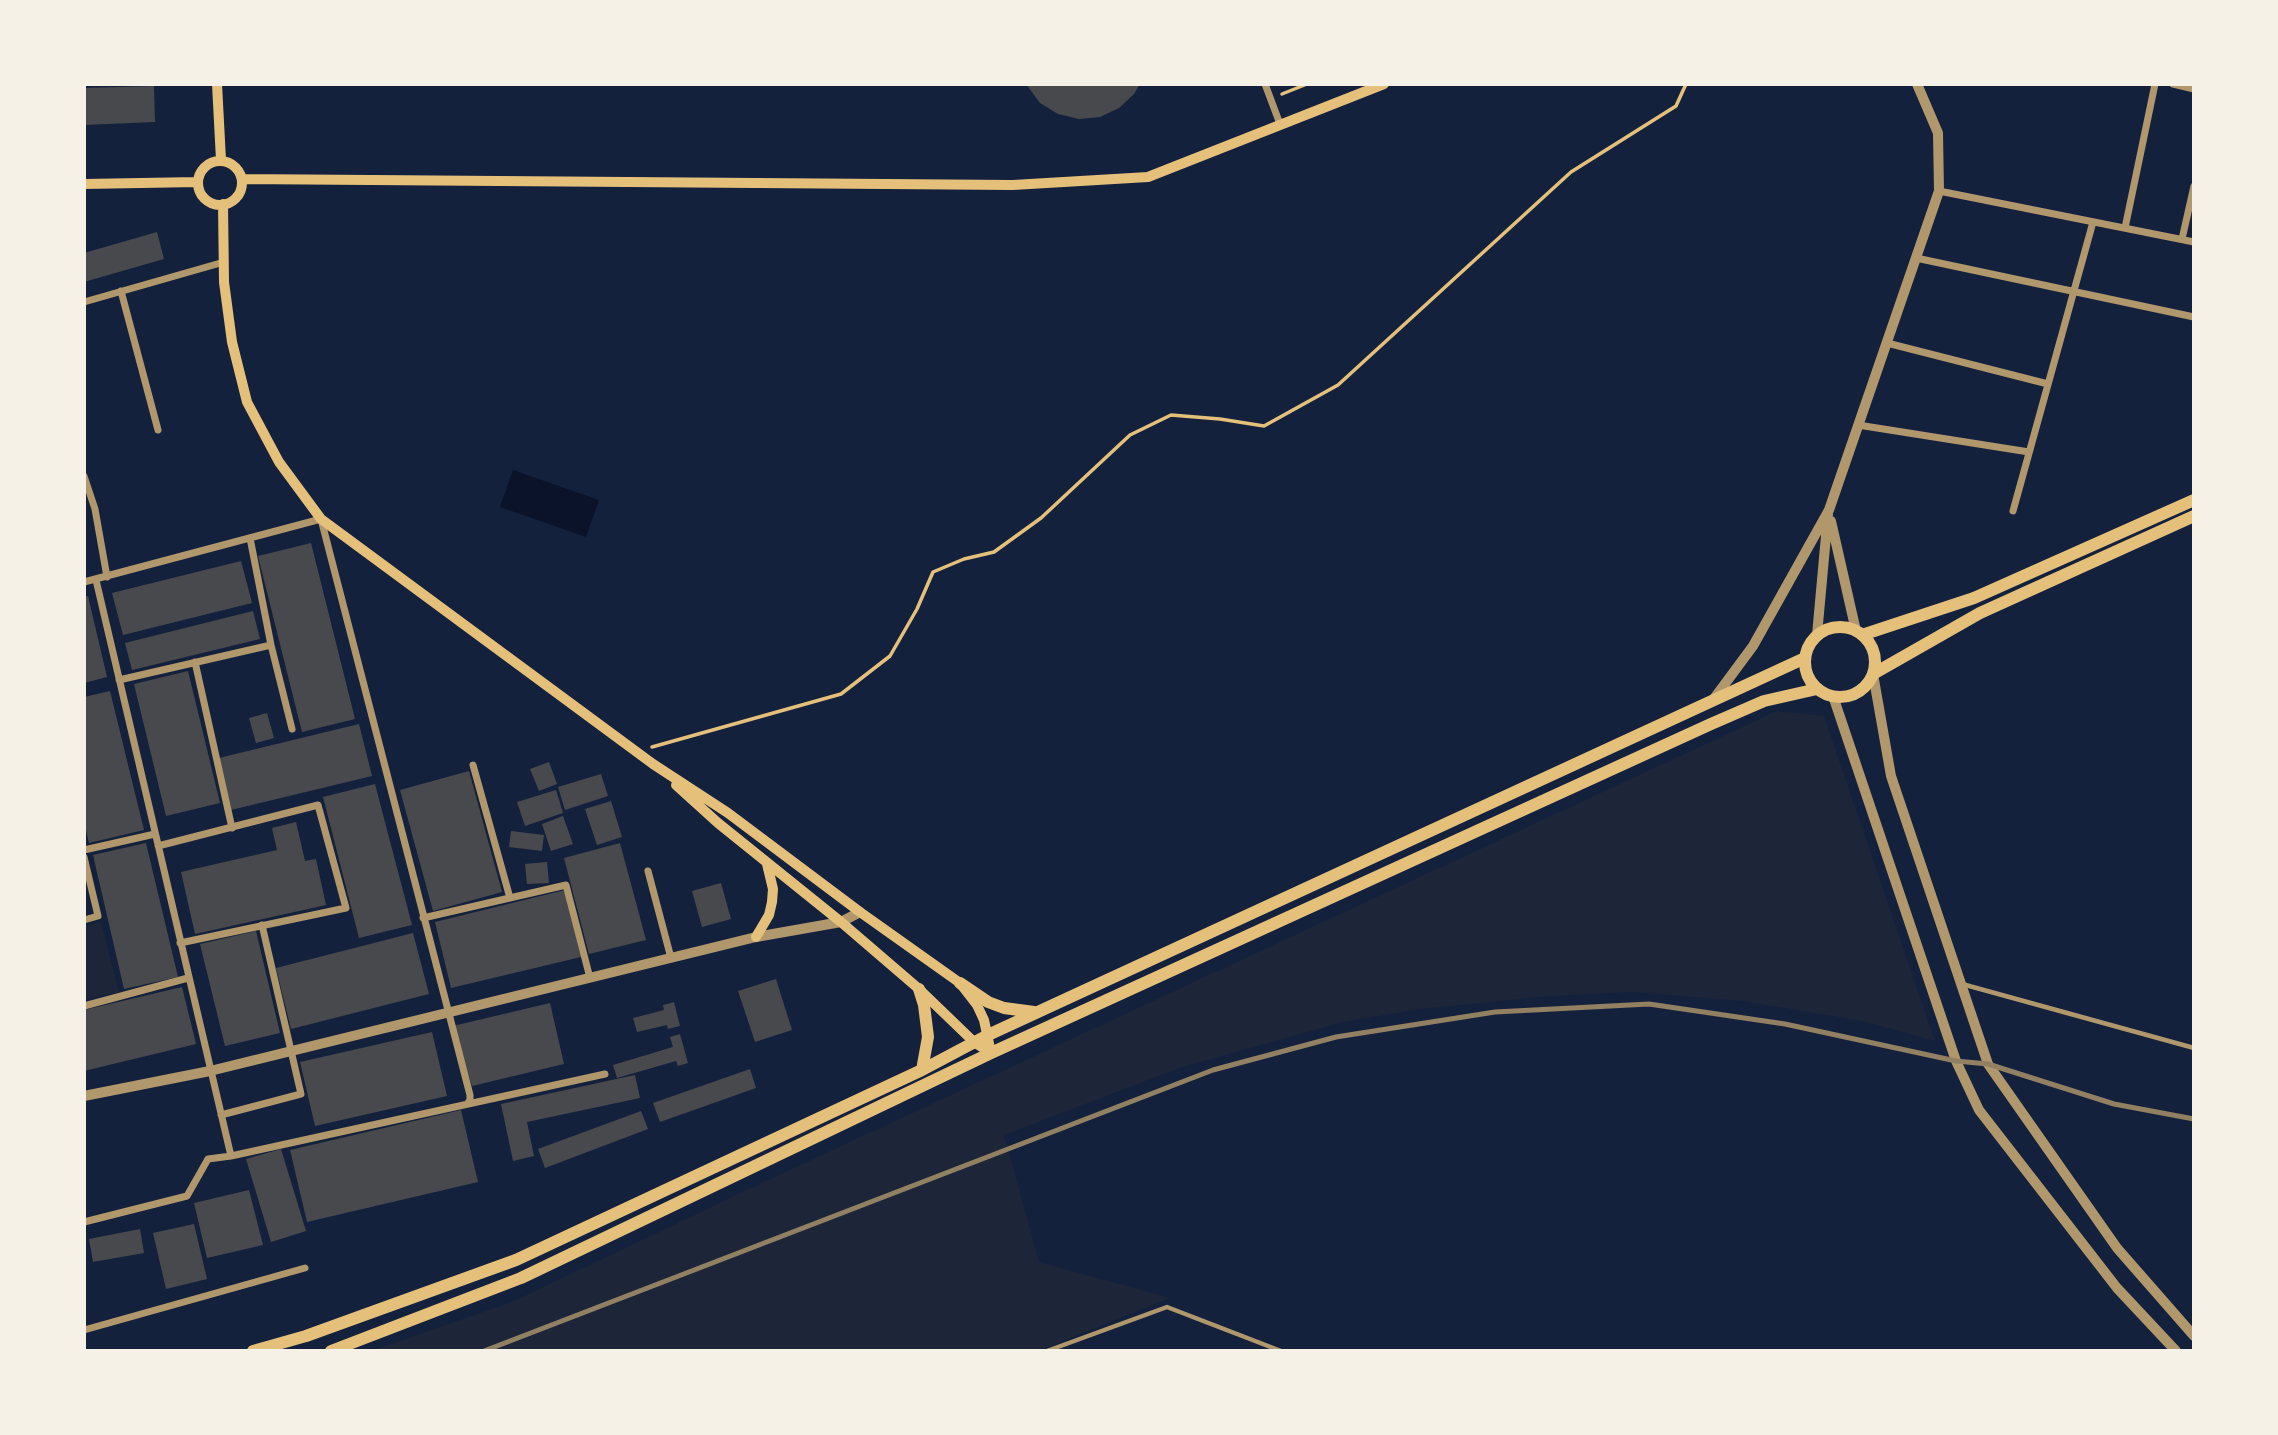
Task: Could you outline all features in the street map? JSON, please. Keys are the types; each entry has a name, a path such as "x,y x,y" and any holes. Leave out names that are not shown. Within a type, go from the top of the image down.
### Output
{"main road":[{"path":"217,84 221,160"},
{"path":"242,179 1026,185 1148,177 1384,84"},
{"path":"221,160 235,166 242,179 239,194 234,200 223,204 207,201 198,189 202,169 221,160"},
{"path":"84,184 198,182"},
{"path":"223,204 224,282 232,342 247,402 279,462 321,520 636,752 728,813 960,983 988,1002 1004,1008 1038,1012"},
{"path":"1859,633 1973,597 2194,500"},
{"path":"1873,674 1874,654 1871,645 1859,633 1836,627 1817,635 1810,643 1805,658 1806,673 1817,689 1833,696 1849,696 1859,691 1873,674 1980,613 2194,516"},
{"path":"253,1351 306,1336 516,1260 922,1070 988,1035 1805,658"},
{"path":"331,1351 521,1278 992,1053 1711,724 1764,701 1817,689"},
{"path":"653,764 767,864 841,922 919,989 974,1042 992,1053"},
{"path":"756,937 769,915 772,902 773,889 767,864"},
{"path":"960,983 977,1005 992,1053"},
{"path":"919,989 925,1005 928,1037 922,1070"}],"street":[{"path":"1265,84 1280,124"},
{"path":"1713,700 1753,646 1829,510 1939,191 1938,133 1917,84"},
{"path":"2125,228 2155,84"},
{"path":"2173,84 2194,89"},
{"path":"2182,239 2194,186"},
{"path":"1939,191 2194,242"},
{"path":"2013,511 2093,222"},
{"path":"1916,258 2194,317"},
{"path":"84,302 224,262"},
{"path":"121,292 158,430"},
{"path":"1887,343 2048,384"},
{"path":"1858,425 2029,452"},
{"path":"84,476 95,509 107,577"},
{"path":"1829,510 1859,633"},
{"path":"1817,635 1829,510"},
{"path":"84,582 321,520 470,1095 467,1104"},
{"path":"250,538 271,645 292,729"},
{"path":"96,580 231,1156"},
{"path":"119,680 271,645"},
{"path":"195,662 232,828"},
{"path":"1873,674 1891,776 1988,1064 2118,1248 2194,1336"},
{"path":"1833,696 1956,1061 1979,1110 2117,1288 2176,1351"},
{"path":"473,765 510,898"},
{"path":"158,846 318,805 346,908 180,943"},
{"path":"84,850 155,834"},
{"path":"84,858 98,916 84,920"},
{"path":"648,871 671,958"},
{"path":"423,918 566,885 590,978"},
{"path":"84,1096 210,1071 756,937 841,922 860,912"},
{"path":"221,1115 301,1094 262,925"},
{"path":"84,1006 188,978"},
{"path":"84,1222 187,1196 208,1159 605,1074"},
{"path":"84,1330 304,1268"}],"lane":[{"path":"1961,984 2194,1048"},
{"path":"1047,1351 1167,1307 1281,1351"}],"path":[{"path":"1270,98 1307,84"},
{"path":"636,752 841,694 890,656 917,608 933,572 964,559 994,552 1041,518 1130,435 1171,415 1264,426 1338,385 1572,172 1676,106 1686,84"}],"shaded area":[{"path":"513,470 599,500 586,537 500,507"},
{"path":"1777,711 1824,716 1935,1041 1863,1021 1743,1001 1633,992 1549,996 1421,1009 1343,1022 1182,1067 1004,1135 1039,1262 1170,1298 1038,1351 371,1351 512,1302 766,1181"},
{"path":"101,922 119,992 84,1000 84,926"}],"building":[{"path":"1026,84 1140,84 1119,108 1100,117 1079,119 1058,114 1040,103"},
{"path":"154,86 155,122 84,125 84,88"},
{"path":"157,232 164,259 84,282 84,253"},
{"path":"311,543 355,719 302,732 258,556"},
{"path":"241,561 252,603 123,635 112,593"},
{"path":"88,596 107,677 84,683 84,597"},
{"path":"253,611 260,639 132,670 125,643"},
{"path":"188,671 220,803 166,816 134,684"},
{"path":"110,691 144,830 89,843 84,822 84,697"},
{"path":"267,713 274,738 256,743 249,718"},
{"path":"359,724 372,776 231,810 219,758"},
{"path":"549,762 557,784 539,791 530,769"},
{"path":"469,771 502,892 433,911 400,790"},
{"path":"601,774 608,796 565,810 558,787"},
{"path":"375,784 412,925 359,938 323,797"},
{"path":"556,790 563,813 525,826 517,802"},
{"path":"611,801 622,837 597,845 585,809"},
{"path":"563,816 573,844 551,851 542,824"},
{"path":"296,822 305,861 316,859 326,905 195,934 181,872 277,850 272,828"},
{"path":"511,831 544,835 542,851 509,847"},
{"path":"146,843 178,977 124,989 93,855"},
{"path":"620,843 646,940 589,954 564,858"},
{"path":"547,862 549,883 527,884 525,864"},
{"path":"721,883 731,919 702,927 692,891"},
{"path":"565,890 581,957 451,988 435,922"},
{"path":"256,931 280,1033 225,1046 200,944"},
{"path":"413,933 429,994 291,1029 276,968"},
{"path":"776,979 792,1030 755,1042 738,991"},
{"path":"182,987 196,1044 84,1071 84,1010"},
{"path":"674,1002 680,1026 668,1029 667,1025 637,1032 633,1018 664,1010 663,1005"},
{"path":"550,1003 564,1064 472,1086 453,1026"},
{"path":"432,1032 447,1096 315,1126 300,1062"},
{"path":"680,1034 688,1063 678,1066 676,1061 617,1078 613,1065 673,1047 670,1037"},
{"path":"750,1069 756,1088 660,1122 653,1103"},
{"path":"635,1075 640,1098 527,1122 534,1156 513,1161 501,1104"},
{"path":"461,1110 478,1182 307,1222 290,1150"},
{"path":"641,1111 648,1129 545,1168 538,1149"},
{"path":"281,1149 306,1231 271,1242 246,1159"},
{"path":"249,1190 263,1245 207,1258 194,1203"},
{"path":"194,1224 207,1279 166,1289 153,1233"},
{"path":"140,1229 144,1253 93,1262 89,1239"}],"railway":[{"path":"484,1351 1213,1070 1336,1037 1495,1012 1649,1004 1785,1024 1956,1061 1988,1064 2114,1104 2194,1119"}]}
